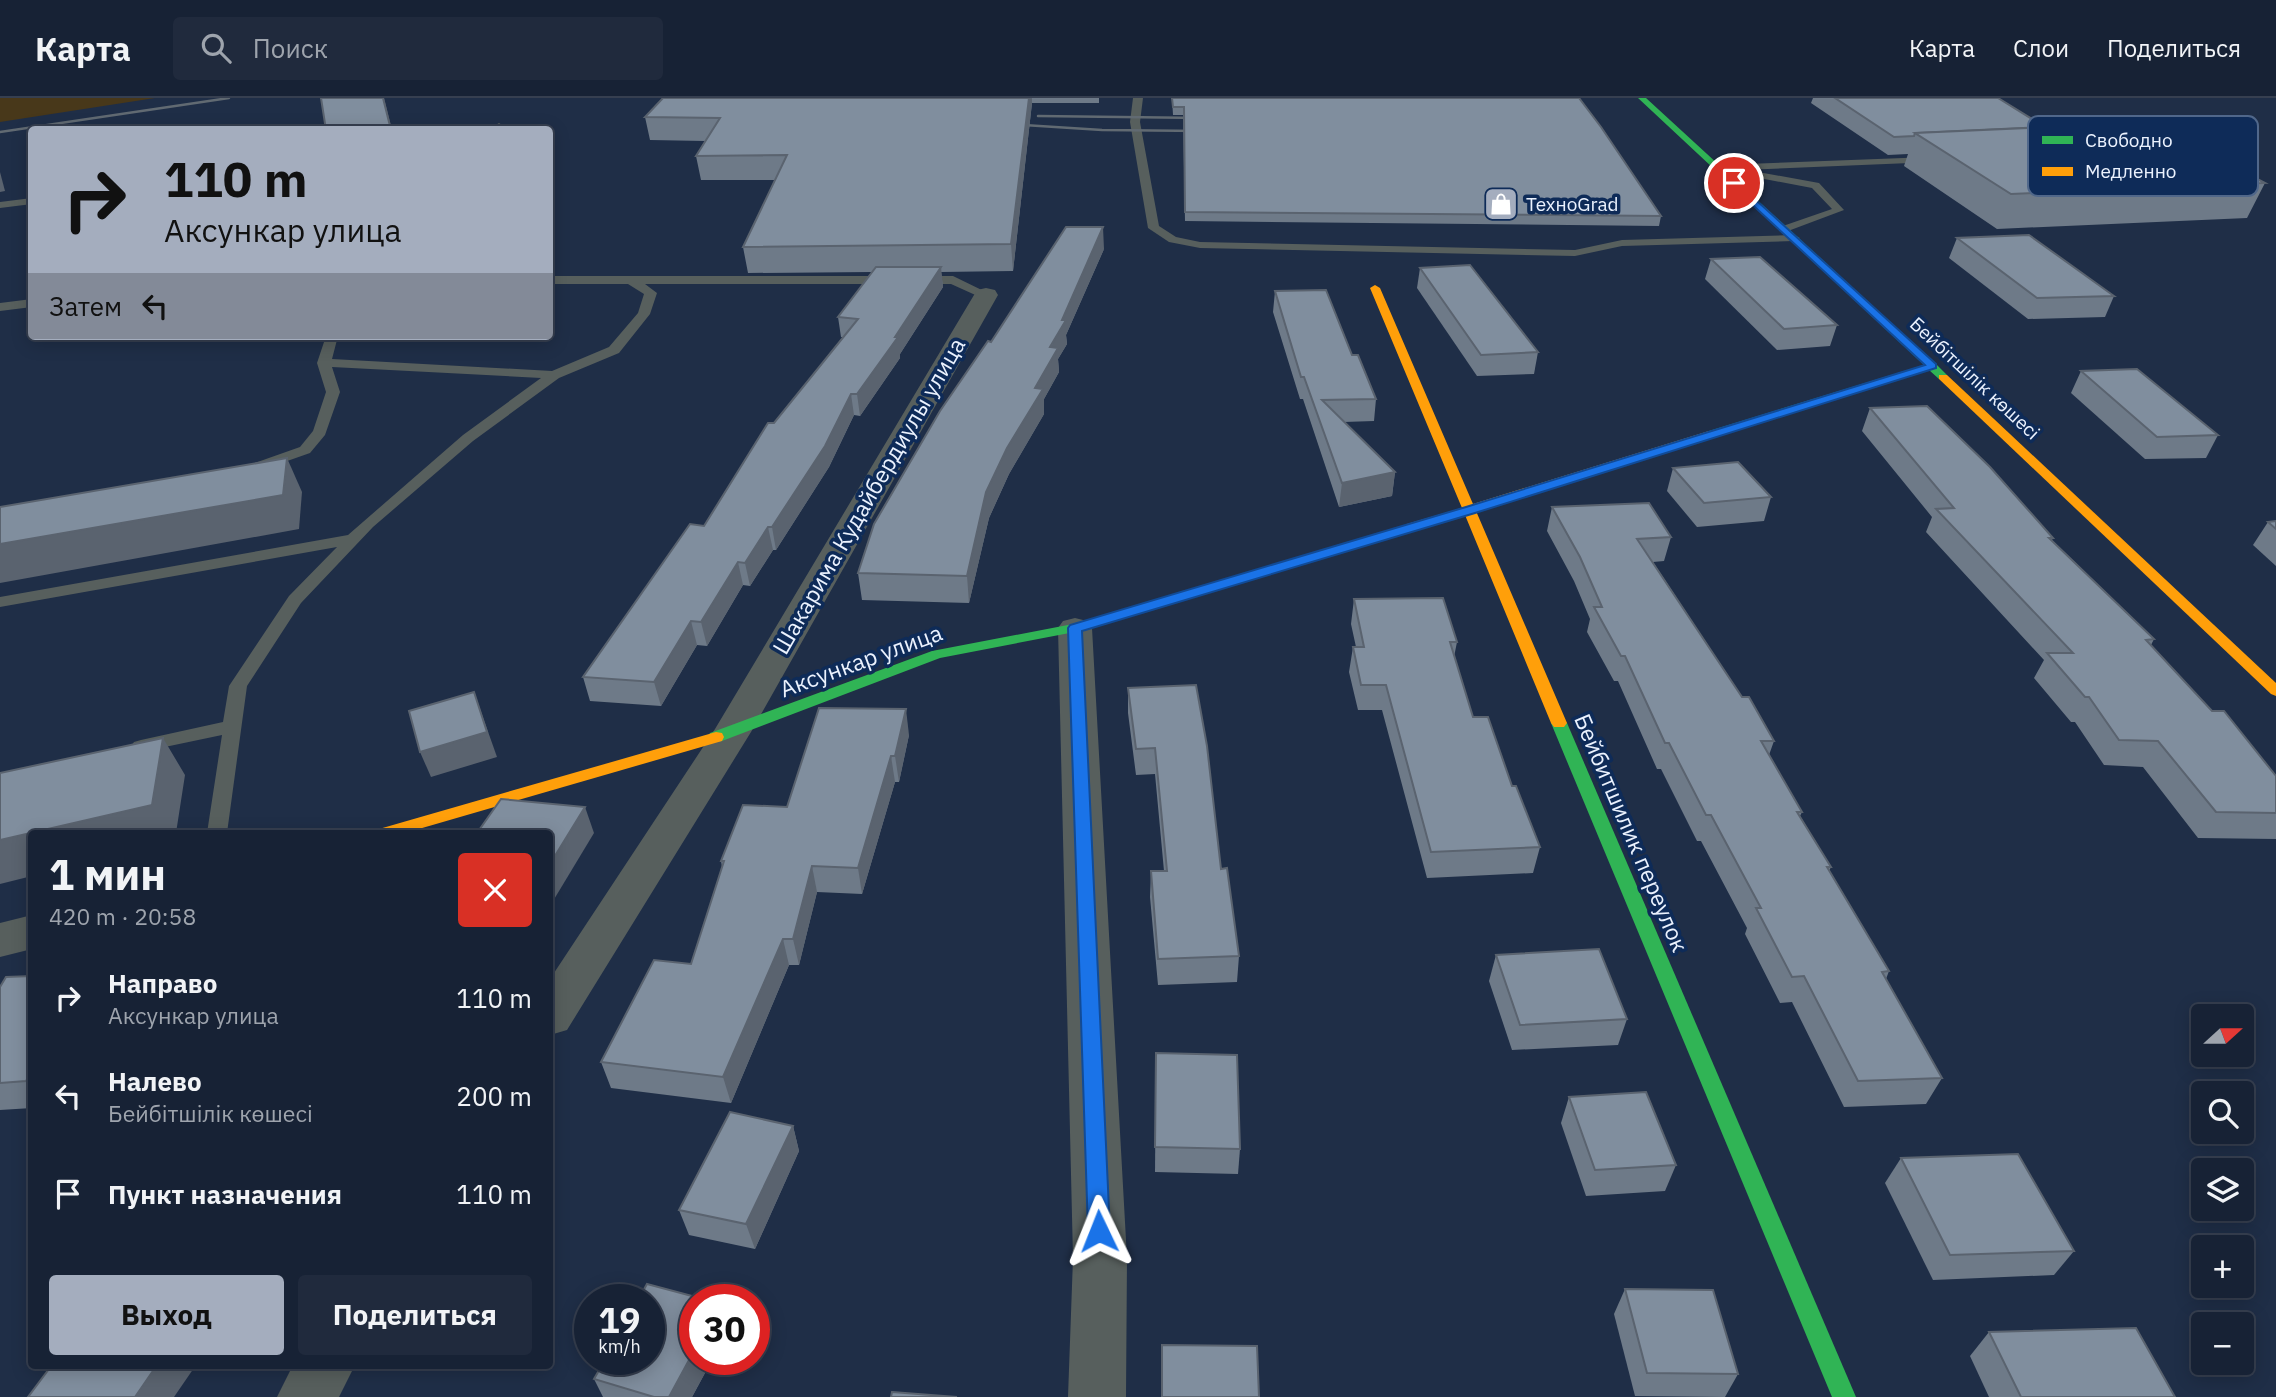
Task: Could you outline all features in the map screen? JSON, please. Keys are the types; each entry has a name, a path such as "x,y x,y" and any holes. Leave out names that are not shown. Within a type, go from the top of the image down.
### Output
{"street":[{"name":"Бейбітшілік көшесі","path":"1642,98 1932,366 2276,691"},
{"name":"Бейбитшилик переулок","path":"1376,288 1844,1397"},
{"name":"Шакарима Кудайбердиулы улица","path":"553,1012 732,732 986,295"},
{"name":"Аксункар улица","path":"395,830 732,732 937,654 1075,628 1470,510 1932,366"},
{"path":"1075,628 1100,1258 1097,1397"},
{"path":"0,940 28,933"},
{"path":"306,1397 324,1369"}],"lane":[{"path":"1138,98 1135,122 1154,228 1173,240 1200,246 1575,253 1622,243 1789,234 1839,210 1815,185 1718,167"},
{"path":"1718,167 1944,159"},
{"path":"0,205 28,202"},
{"path":"553,280 953,280 986,295"},
{"path":"217,830 238,685 295,600 352,539 467,438 554,374 614,350 644,314 651,293 632,281"},
{"path":"0,307 28,304"},
{"path":"239,472 305,450 320,432 333,392 324,363 331,340"},
{"path":"324,363 554,374"},
{"path":"0,602 352,539"},
{"path":"122,750 233,726"}],"shaded area":[{"path":"0,98 155,98 0,122"}],"building":[{"path":"321,98 383,98 390,126 325,126"},
{"path":"663,98 1029,98 1011,244 743,247 787,155 696,156 720,118 645,117"},
{"path":"1172,98 1579,98 1661,216 1185,212 1184,107 1173,107"},
{"path":"1835,98 1998,98 2028,117 2028,128 1915,133 1914,136 1894,137"},
{"path":"2028,128 2028,193 2011,194 1915,133"},
{"path":"1066,227 1103,227 1062,320 1066,320 1050,347 1058,348 1035,388 1043,389 1007,448 986,492 967,576 858,573 874,524 940,411 988,341 991,342"},
{"path":"2029,235 2114,296 2037,298 1957,238"},
{"path":"1760,257 1837,325 1784,329 1711,259"},
{"path":"1470,265 1538,352 1481,355 1420,268"},
{"path":"876,267 941,267 895,337 898,337 857,394 851,394 825,446 772,527 768,527 745,563 738,562 701,622 691,621 654,682 583,677 690,524 704,526 768,423 774,423 858,319 838,317"},
{"path":"1326,290 1352,355 1358,355 1376,399 1322,400 1395,472 1342,483 1304,377 1301,377 1275,291"},
{"path":"2137,369 2218,435 2157,437 2081,371"},
{"path":"1927,406 1990,467 2053,538 2049,538 2154,639 2146,640 2212,711 2224,711 2276,776 2276,813 2216,812 2158,741 2119,740 2089,697 2085,697 2047,653 2073,653 1936,509 1954,508 1870,408"},
{"path":"287,458 283,495 0,544 0,507"},
{"path":"1738,462 1771,497 1704,503 1673,468"},
{"path":"1649,503 1671,537 1637,539 1742,697 1749,697 1774,741 1761,741 1802,812 1797,812 1831,867 1827,867 1889,971 1882,972 1942,1078 1858,1081 1804,976 1792,977 1756,908 1761,908 1711,815 1706,815 1669,743 1665,743 1625,656 1621,656 1594,607 1602,607 1580,557 1552,507"},
{"path":"2276,521 2276,529 2268,522"},
{"path":"1443,598 1457,642 1450,642 1473,717 1488,717 1512,786 1516,786 1540,847 1431,852 1386,685 1361,685 1353,647 1364,647 1354,599"},
{"path":"1196,685 1207,746 1221,869 1227,868 1239,956 1158,959 1151,871 1167,871 1155,748 1136,749 1128,688"},
{"path":"474,692 487,732 420,752 409,711"},
{"path":"819,708 906,709 895,756 891,756 858,868 812,866 793,939 783,939 723,1077 601,1062 654,960 691,964 724,861 721,861 743,805 787,807"},
{"path":"163,738 152,805 43,830 28,830 28,834 0,840 0,773"},
{"path":"501,799 585,807 553,859 553,830 479,830"},
{"path":"1599,949 1627,1019 1520,1025 1496,955"},
{"path":"28,976 28,1078 26,1081 0,1083 0,987 6,977"},
{"path":"1156,1053 1237,1055 1240,1149 1155,1147"},
{"path":"1646,1092 1676,1165 1595,1170 1569,1097"},
{"path":"730,1112 793,1126 746,1224 679,1210"},
{"path":"2018,1154 2074,1251 1950,1255 1901,1158"},
{"path":"665,1289 679,1293 681,1375 669,1397 654,1397 594,1379 596,1375 665,1375"},
{"path":"1625,1289 1713,1290 1738,1374 1647,1373"},
{"path":"2136,1328 2175,1397 2021,1397 1989,1332"},
{"path":"1162,1345 1257,1346 1259,1397 1162,1397"},
{"path":"49,1369 154,1369 135,1397 28,1397"},
{"path":"892,1392 957,1397 891,1397"}],"railway":[{"path":"40,126 229,98"},
{"path":"1038,116 1203,118"},
{"path":"1010,124 1102,130 1203,131"},
{"path":"0,132 28,128"}],"traffic: fast":[{"path":"1642,98 1943,377"},
{"path":"1713,434 1932,366"},
{"path":"716,737 937,654 1075,628 1412,527"},
{"path":"1559,723 1844,1397"}],"traffic: slow":[{"path":"1375,288 1559,723"},
{"path":"1943,377 2276,691"},
{"path":"1412,527 1713,434"},
{"path":"395,830 716,737"}],"place":[{"name":"ТехноGrad","path":"1501,204"}],"route":[{"path":"1099,1231 1075,628 1470,510 1932,366 1734,183"}]}
